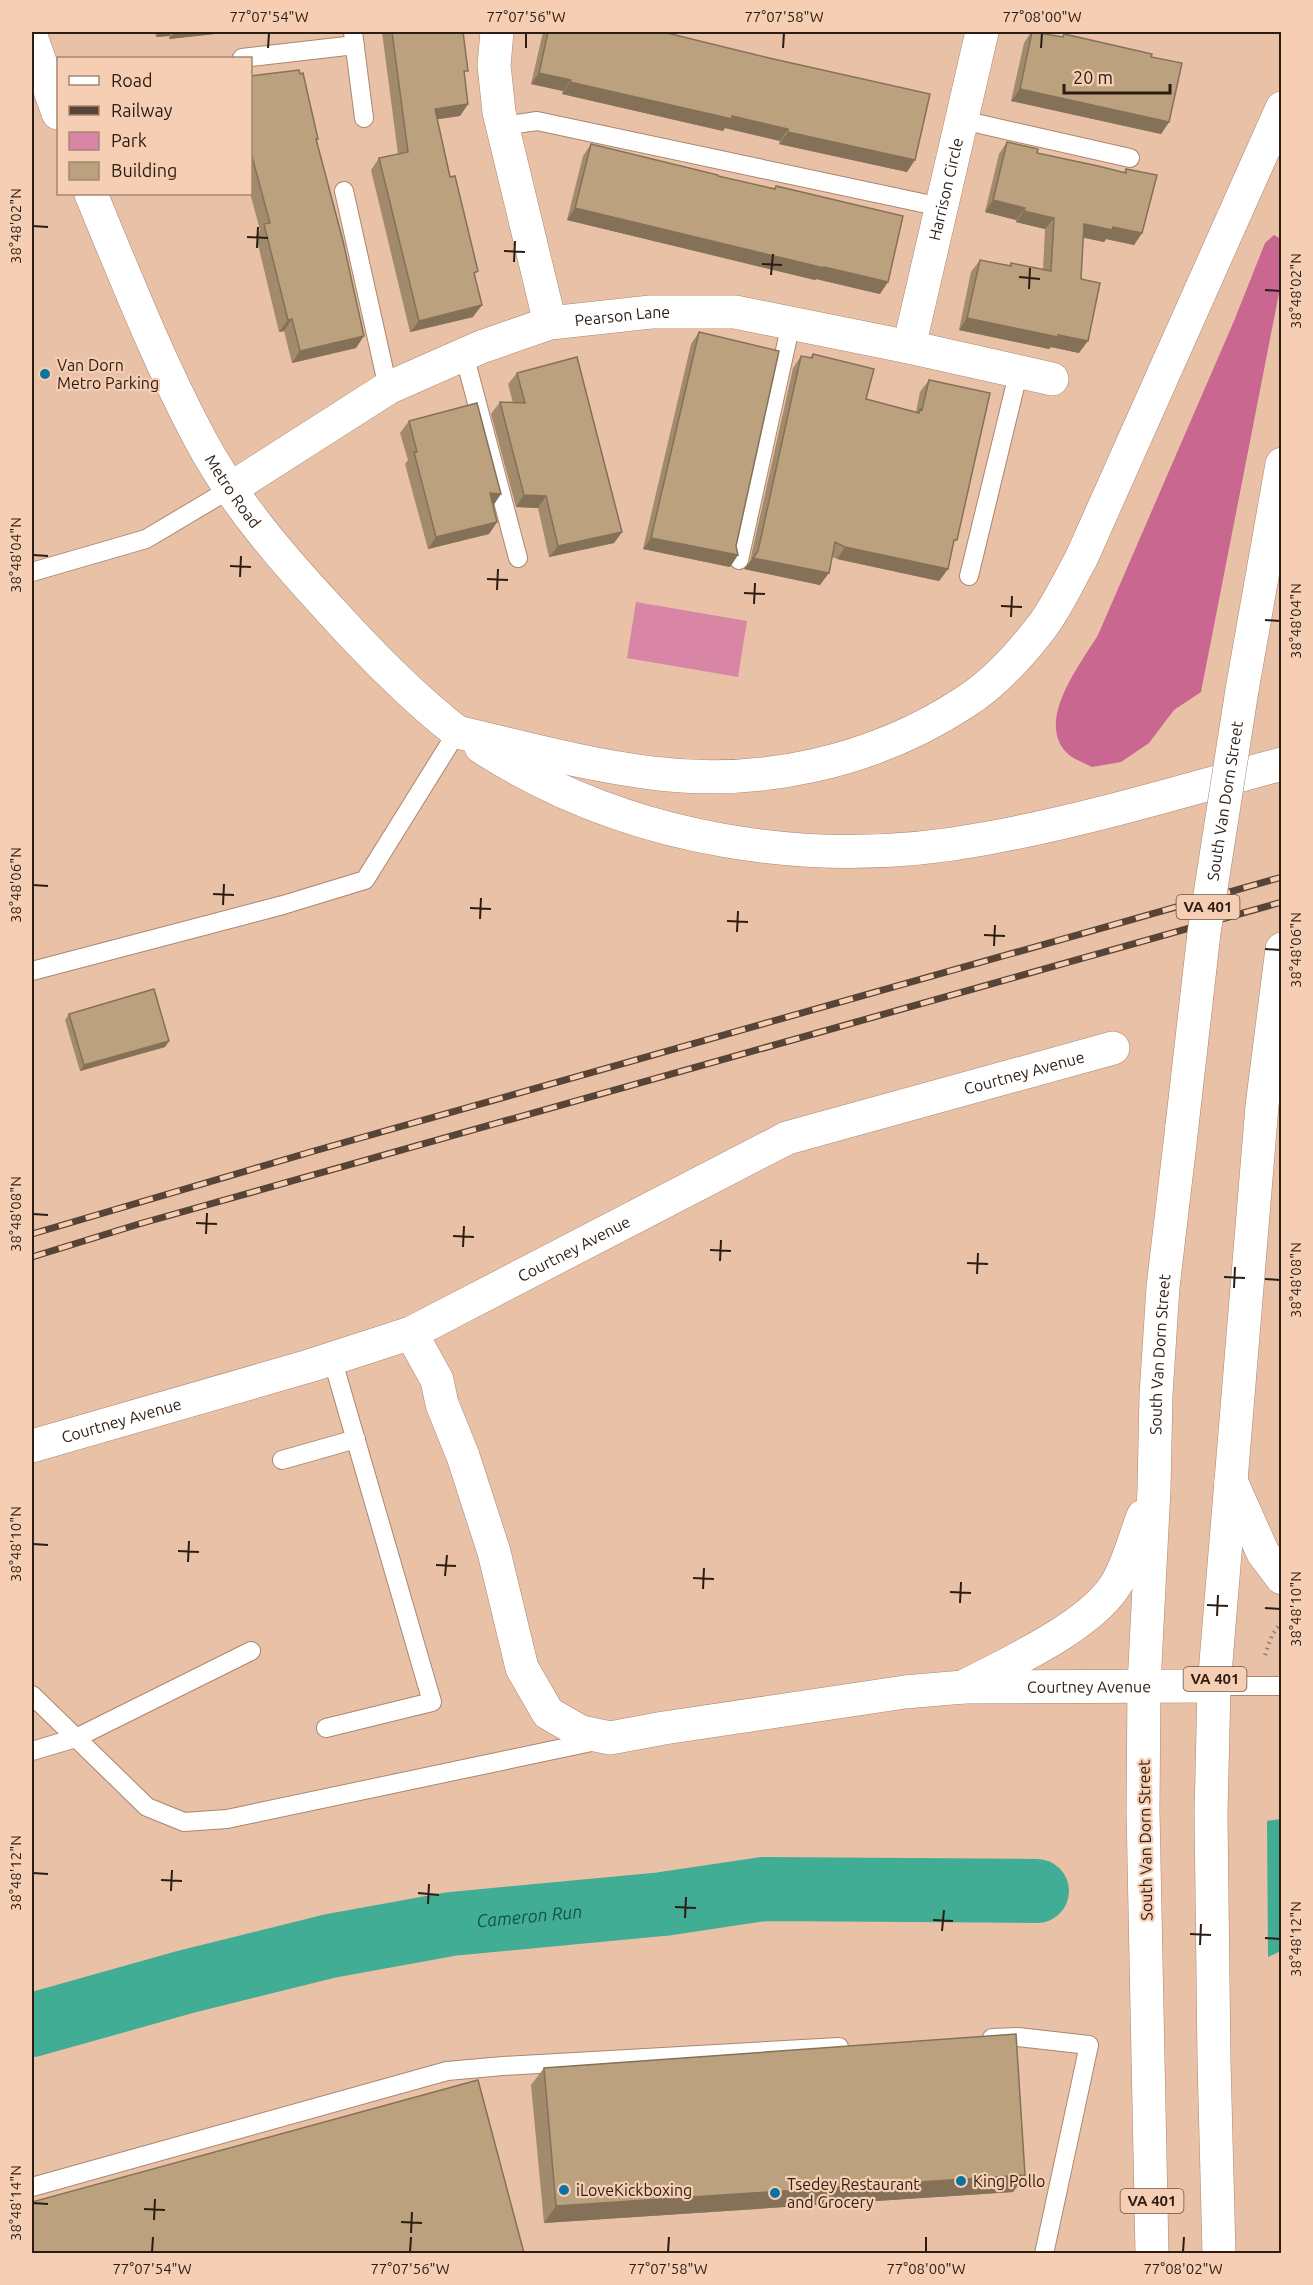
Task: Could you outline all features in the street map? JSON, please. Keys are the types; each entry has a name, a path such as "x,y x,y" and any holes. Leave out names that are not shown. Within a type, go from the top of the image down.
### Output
{"main road":[{"path":"497,32 494,65 503,126 550,323"},
{"name":"Harrison Circle","path":"909,347 982,32"},
{"path":"32,39 57,110"},
{"path":"457,732 596,764 654,773 719,777 780,772 838,760 883,746 966,702 1007,668 1041,628 1081,559 1281,108"},
{"name":"Metro Road","path":"91,195 167,374 201,441 230,489 296,573 378,663 457,732 503,761 552,787 639,821 705,837 768,847 838,851 909,849 981,840 1078,819 1281,764"},
{"name":"Pearson Lane","path":"230,489 388,388 464,354 527,329 550,323 651,312 735,312 1020,370 1052,379"},
{"name":"South Van Dorn Street","path":"1152,2253 1143,1834 1144,1685 1154,1489 1156,1395 1163,1287 1204,933 1242,690 1281,464"},
{"name":"VA 401","path":"1219,2253 1211,1814 1214,1686 1262,1106 1281,949"},
{"name":"Courtney Avenue","path":"32,1446 411,1333 787,1138 1113,1048"},
{"path":"411,1333 437,1380 442,1404 463,1456 494,1552 522,1668 548,1713 581,1732 610,1738"},
{"path":"1230,1479 1263,1553 1281,1578"},
{"path":"963,1688 1052,1639 1102,1601 1118,1581 1154,1489"},
{"name":"Courtney Avenue","path":"610,1738 905,1692 963,1688 1214,1686"}],"lane":[{"path":"248,57 354,38 364,118"},
{"path":"962,120 1130,158"},
{"path":"503,126 537,122 941,207"},
{"path":"344,191 388,388"},
{"path":"739,560 791,323"},
{"path":"464,354 518,558"},
{"path":"969,576 1020,370"},
{"path":"32,572 146,539 230,489"},
{"path":"32,971 283,905 365,880 457,732"},
{"path":"326,1728 432,1702 332,1358"},
{"path":"282,1460 356,1439"},
{"path":"32,1751 76,1738 251,1651"},
{"path":"1214,1686 1281,1686"},
{"path":"32,1695 147,1807 184,1822 227,1819 610,1738"},
{"path":"972,2039 1018,2037 1089,2045 1044,2253"},
{"path":"32,2187 447,2072 503,2066 854,2046"}],"path":[{"path":"1265,1655 1272,1635 1281,1622"}],"green space":[{"path":"636,602 747,621 738,677 627,658"}],"shaded area":[{"path":"1274,235 1281,239 1279,293 1201,692 1174,710 1149,743 1121,762 1092,767 1069,755 1058,740 1056,725 1058,710 1072,677 1098,635 1234,321 1265,243"}],"water":[{"path":"1281,1819 1281,1951 1268,1957 1267,1821"}],"building":[{"path":"392,32 463,32 468,71 464,71 468,104 435,109 450,177 455,176 478,271 474,273 482,305 419,321 379,158 408,152"},
{"path":"548,32 663,32 930,94 915,160 539,73"},
{"path":"1032,32 1063,37 1064,34 1182,63 1169,122 1020,89"},
{"path":"299,70 300,74 303,73 318,139 316,139 343,241 364,336 300,351 292,319 288,320 264,224 270,223 252,156 252,76"},
{"path":"1007,142 1038,149 1037,153 1126,173 1126,169 1157,175 1142,233 1084,224 1081,279 1100,283 1088,341 967,318 980,260 1051,271 1054,218 993,200"},
{"path":"591,144 718,176 775,189 776,186 903,216 888,282 575,208"},
{"path":"699,332 779,351 736,546 738,555 651,538"},
{"path":"813,354 874,369 866,399 919,413 920,409 922,410 929,380 990,393 957,540 954,540 948,569 845,547 835,542 829,573 753,558 758,551 801,356 812,358"},
{"path":"577,357 622,532 558,546 546,496 524,495 500,402 525,403 517,373"},
{"path":"477,403 501,494 490,493 497,522 436,537 414,452 417,452 409,421"},
{"path":"154,989 169,1041 84,1065 69,1014"},
{"path":"1016,2034 1025,2175 556,2206 544,2068"},
{"path":"478,2080 524,2253 32,2253 32,2202"}],"waterway":[{"name":"Cameron Run","path":"32,2025 185,1982 330,1946 451,1924 663,1904 764,1889 1037,1891"}],"railway":[{"path":"32,1234 314,1151 1282,877"},
{"path":"32,1257 139,1224 1282,902"}],"place":[{"name":"Van Dorn Metro Parking","path":"45,374"},
{"name":"King Pollo","path":"961,2181"},
{"name":"iLoveKickboxing","path":"564,2190"},
{"name":"Tsedey Restaurant and Grocery","path":"775,2193"}]}
